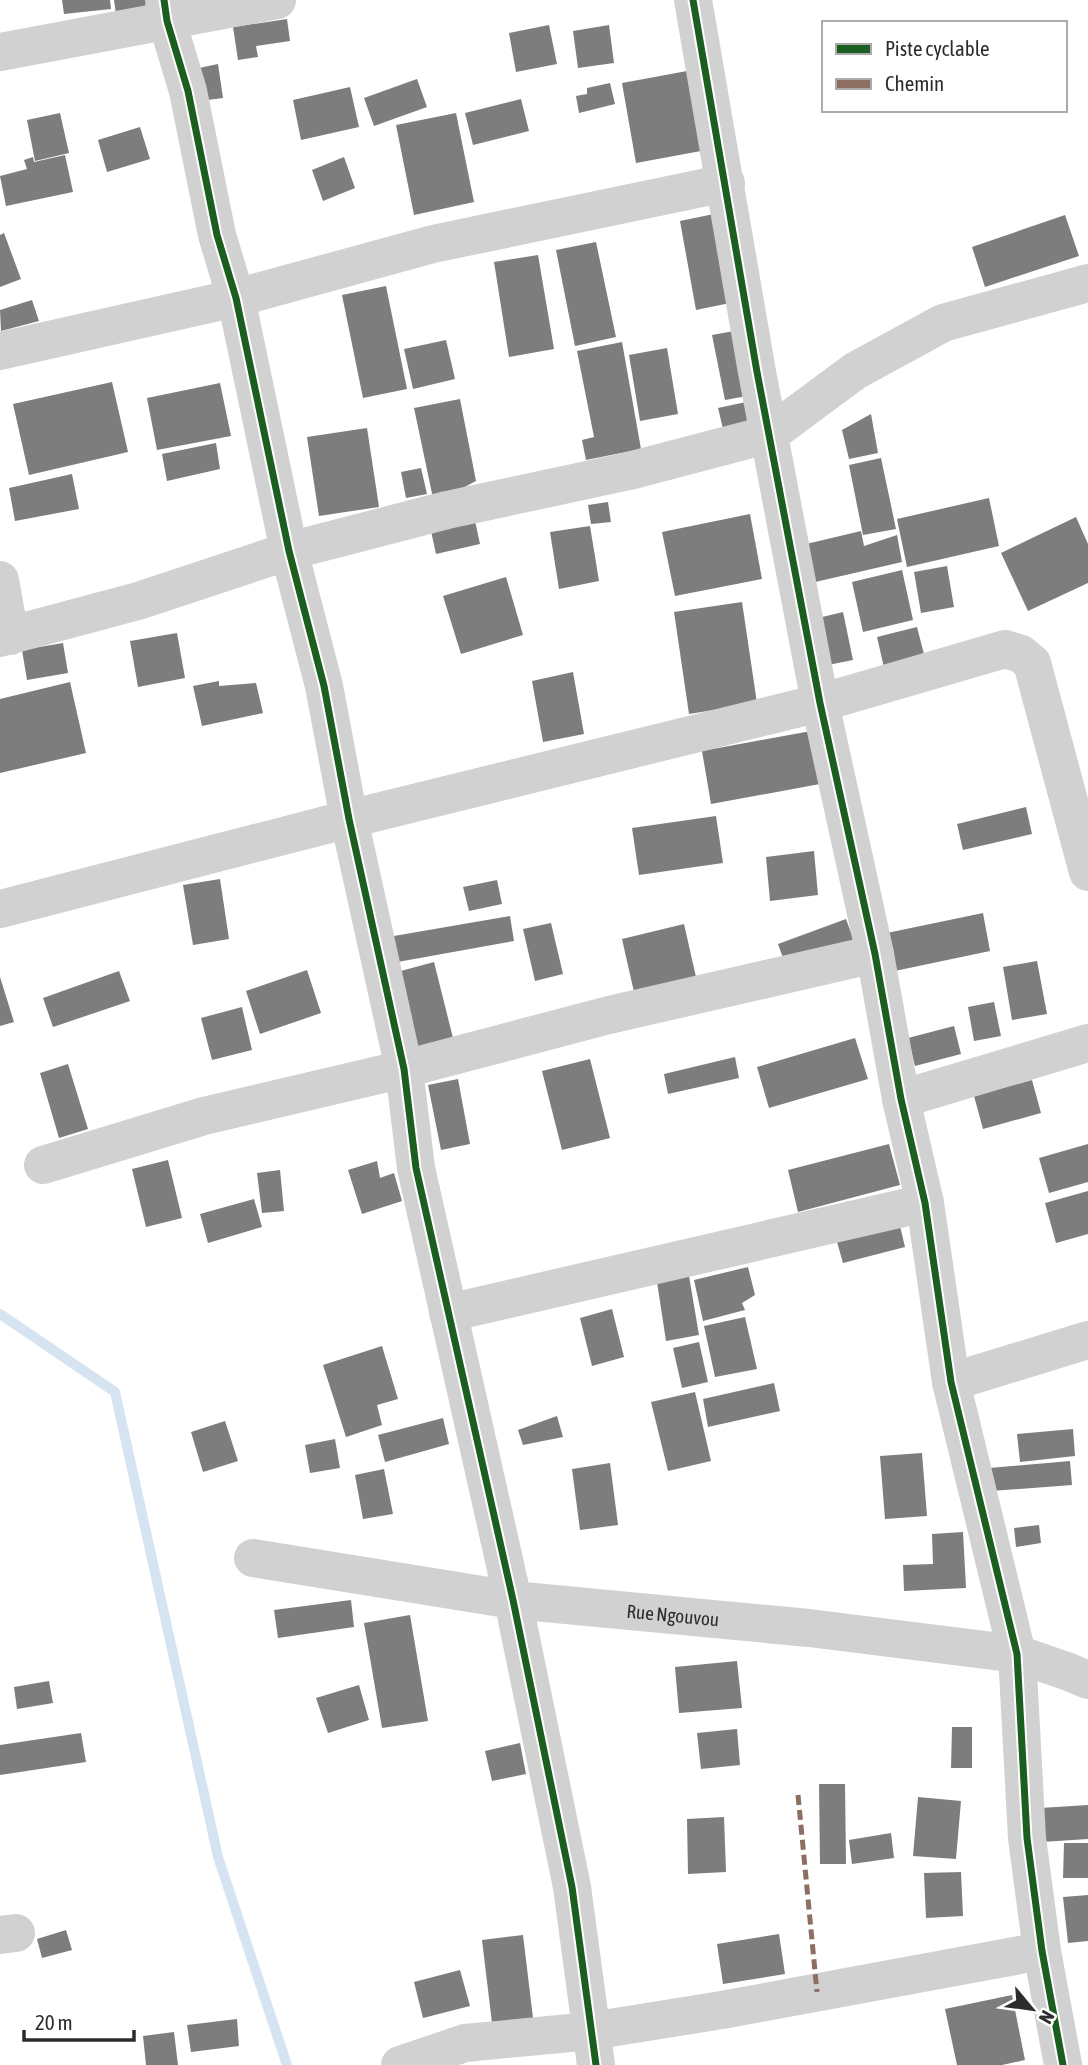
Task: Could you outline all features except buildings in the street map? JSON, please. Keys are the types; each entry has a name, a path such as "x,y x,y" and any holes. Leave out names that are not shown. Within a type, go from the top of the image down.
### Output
{"street":[{"path":"0,52 165,10 277,0"},
{"path":"693,0 757,372 820,703 875,954 901,1099 925,1203 951,1382 1017,1654 1027,1838 1042,1951 1063,2065"},
{"path":"165,10 188,91 217,235 236,298 289,551 324,686 349,819 404,1069 416,1168 513,1600 572,1887 593,2048"},
{"path":"0,351 236,298 433,244 726,183"},
{"path":"0,580 5,637 138,601 289,551 447,510 629,471 770,434 855,371 943,323 1088,283"},
{"path":"0,909 349,819 820,703 1005,649 1021,653 1032,663 1088,872"},
{"path":"43,1164 204,1116 404,1069 609,1015 875,954"},
{"path":"901,1099 1088,1042"},
{"path":"448,1313 925,1203"},
{"path":"951,1382 1088,1340"},
{"name":"Rue Ngouvou","path":"253,1558 513,1600 809,1628 1017,1654 1088,1680"},
{"path":"400,2065 465,2043 593,2048 722,2010 1042,1951"}],"waterway":[{"path":"0,1314 115,1392 218,1857 287,2065"}],"marked path":[{"path":"798,1795 817,1992"}],"cycle path":[{"path":"164,0 167,21 188,91 217,235 236,298 289,551 324,686 349,819 404,1069 416,1168 513,1600 572,1887 596,2065"},
{"path":"693,0 757,372 820,703 875,954 901,1099 925,1203 951,1382 1017,1654 1027,1838 1042,1951 1063,2065"}]}
